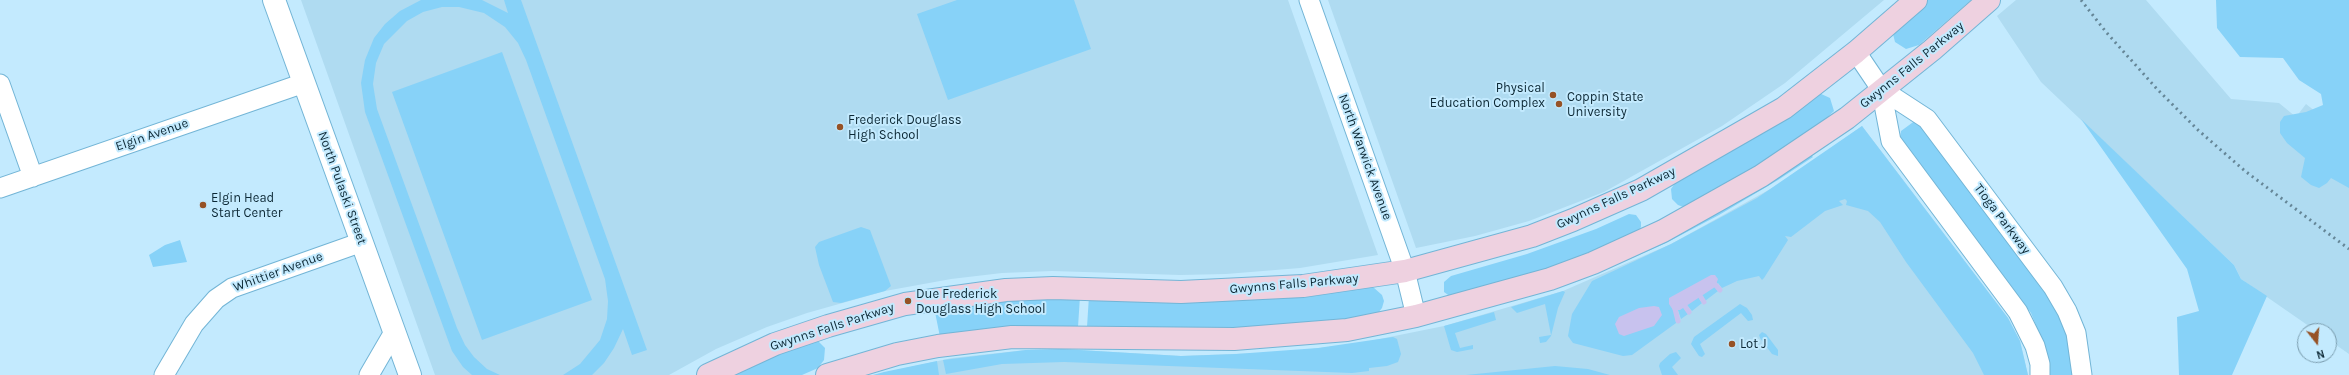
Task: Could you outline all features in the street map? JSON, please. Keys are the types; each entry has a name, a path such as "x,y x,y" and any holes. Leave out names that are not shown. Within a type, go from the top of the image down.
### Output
{"main road":[{"name":"Gwynns Falls Parkway","path":"708,375 775,344 828,326 905,304 1006,290 1053,288 1181,292 1262,289 1337,282 1405,271 1532,236 1573,220 1641,190 1784,108 1856,52 1916,0"},
{"name":"Gwynns Falls Parkway","path":"827,375 897,354 938,346 1012,337 1179,339 1249,338 1347,330 1416,316 1550,279 1593,263 1663,231 1761,176 1847,118 1932,50 1989,0"}],"street":[{"name":"North Pulaski Street","path":"274,0 410,375"},
{"name":"North Warwick Avenue","path":"1309,0 1405,271 1416,316"},
{"name":"Tioga Parkway","path":"1856,52 1881,90 1891,141 2018,312 2035,346 2040,364 2040,375"},
{"name":"Elgin Avenue","path":"0,188 304,83"},
{"path":"0,84 33,176"},
{"name":"Tioga Parkway","path":"1881,90 1927,119 2052,287 2067,311 2076,333 2082,375"},
{"name":"Whittier Avenue","path":"164,375 194,324 216,299 232,288 362,242"},
{"path":"368,375 394,332"}],"shaded area":[{"name":"Frederick Douglass High School","path":"301,0 1288,0 1378,255 1300,268 1226,274 1180,275 1052,271 1002,273 951,279 885,291 807,313 767,327 716,349 669,375 435,375"},
{"path":"421,0 482,0 508,13 504,0 521,0 647,350 632,355 623,329 614,348 604,363 592,375 563,375 580,364 600,340 607,319 608,301 605,279 526,60 518,43 505,27 484,13 459,7 442,7 423,12 407,21 384,44 376,63 373,84 377,109 457,328 465,345 474,357 487,369 500,375 472,375 463,367 452,351 365,112 361,83 365,60 374,38 385,24 400,11"},
{"path":"957,0 1074,0 1091,49 948,100 917,14"},
{"name":"Coppin State University","path":"1328,0 1884,0 1785,83 1722,126 1604,192 1529,221 1475,236 1416,248"},
{"path":"1924,0 1971,0 1919,45 1906,49 1895,42 1893,34"},
{"path":"2016,0 2146,0 2231,99 2279,103 2296,117 2306,104 2349,138 2349,354 2337,346 2337,323 2304,323 2241,279 2234,265 2041,82 1997,16"},
{"path":"2216,0 2349,0 2349,188 2331,178 2327,183 2319,188 2311,185 2301,177 2305,158 2287,143 2280,133 2280,122 2284,116 2306,112 2323,105 2321,94 2299,80 2283,58 2240,57 2217,28"},
{"path":"502,52 592,300 482,340 392,92"},
{"path":"1819,93 1830,98 1834,111 1809,135 1686,208 1678,205 1672,199 1671,189 1675,183"},
{"path":"2081,119 2234,265 2241,279 2267,296 2232,375 2179,375 2177,317 2199,311 2187,269"},
{"path":"1916,120 2055,302 2066,332 2075,375 2050,375 2046,350 2031,313 1900,138 1901,131"},
{"path":"1862,126 2008,318 2020,341 2028,375 873,375 952,358 1026,350 1062,349 1181,356 1284,352 1355,344 1444,326 1563,291 1671,244 1783,182"},
{"path":"1862,126 2008,318 2020,341 2028,375 1984,375 1973,353 1906,262 1880,222 1868,211 1846,205 1847,201 1845,199 1839,201 1843,205 1825,211 1791,237 1785,236 1788,240 1762,280 1759,276 1737,281 1722,288 1718,283 1715,287 1718,291 1705,301 1703,296 1699,298 1702,303 1692,311 1687,305 1684,307 1688,314 1681,319 1678,310 1674,311 1676,323 1632,355 1623,356 1573,343 1568,336 1572,314 1592,281 1671,244 1757,198"},
{"path":"1811,155 1813,157 1778,180 1719,215 1666,243 1594,275"},
{"path":"1629,214 1636,215 1641,222 1641,227 1637,233 1561,265 1451,297 1444,292 1444,282 1451,276 1527,254 1596,229"},
{"path":"861,227 870,230 891,286 885,291 841,303 833,302 819,265 815,247 819,242"},
{"path":"180,240 187,262 153,267 149,255 165,245"},
{"path":"1711,275 1715,275 1718,279 1715,287 1680,310 1673,310 1669,304 1669,298"},
{"path":"1373,287 1382,295 1384,301 1382,308 1378,313 1353,319 1251,329 1087,327 1089,296"},
{"path":"1563,291 1565,292 1558,308 1551,336 1546,342 1540,343 1539,337 1551,335 1545,304 1517,313 1511,307"},
{"path":"1080,296 1078,327 940,337 934,307 951,303"},
{"path":"1740,304 1747,308 1752,315 1753,320 1748,321 1741,313 1700,344 1705,354 1702,357 1699,356 1691,344 1694,337"},
{"path":"1654,306 1659,307 1662,315 1654,326 1624,336 1619,334 1615,324 1619,317 1639,308"},
{"path":"1494,312 1496,320 1455,333 1460,348 1473,345 1473,349 1457,352 1451,350 1444,326"},
{"path":"1762,332 1766,334 1778,350 1778,356 1772,354 1760,338 1759,335"},
{"path":"1393,337 1397,339 1401,354 1398,362 1387,366 1369,368 1369,371 1352,373 1064,362 1002,364 946,374 943,360 1026,350 1062,349 1181,356 1236,354 1318,348"},
{"path":"817,340 825,348 824,360 818,368 802,375 724,375 752,361"},
{"path":"1676,352 1681,358 1672,367 1678,375 1662,375 1659,366 1660,363 1670,354"},
{"path":"937,361 939,375 873,375 884,372"},
{"path":"1555,366 1588,369 1610,375 1466,375"}],"waterway":[{"path":"1713,282 1720,290"},
{"path":"1697,291 1704,302"},
{"path":"1682,302 1689,312"},
{"path":"1674,305 1678,321"}],"railway":[{"path":"2081,0 2106,32 2157,89 2198,130 2245,171 2349,249"}],"place":[{"name":"Physical Education Complex","path":"1553,95"},
{"name":"Coppin State University","path":"1559,104"},
{"name":"Frederick Douglass High School","path":"840,127"},
{"name":"Elgin Head Start Center","path":"203,205"},
{"name":"Due Frederick Douglass High School","path":"908,301"},
{"name":"Lot J","path":"1732,344"}]}
